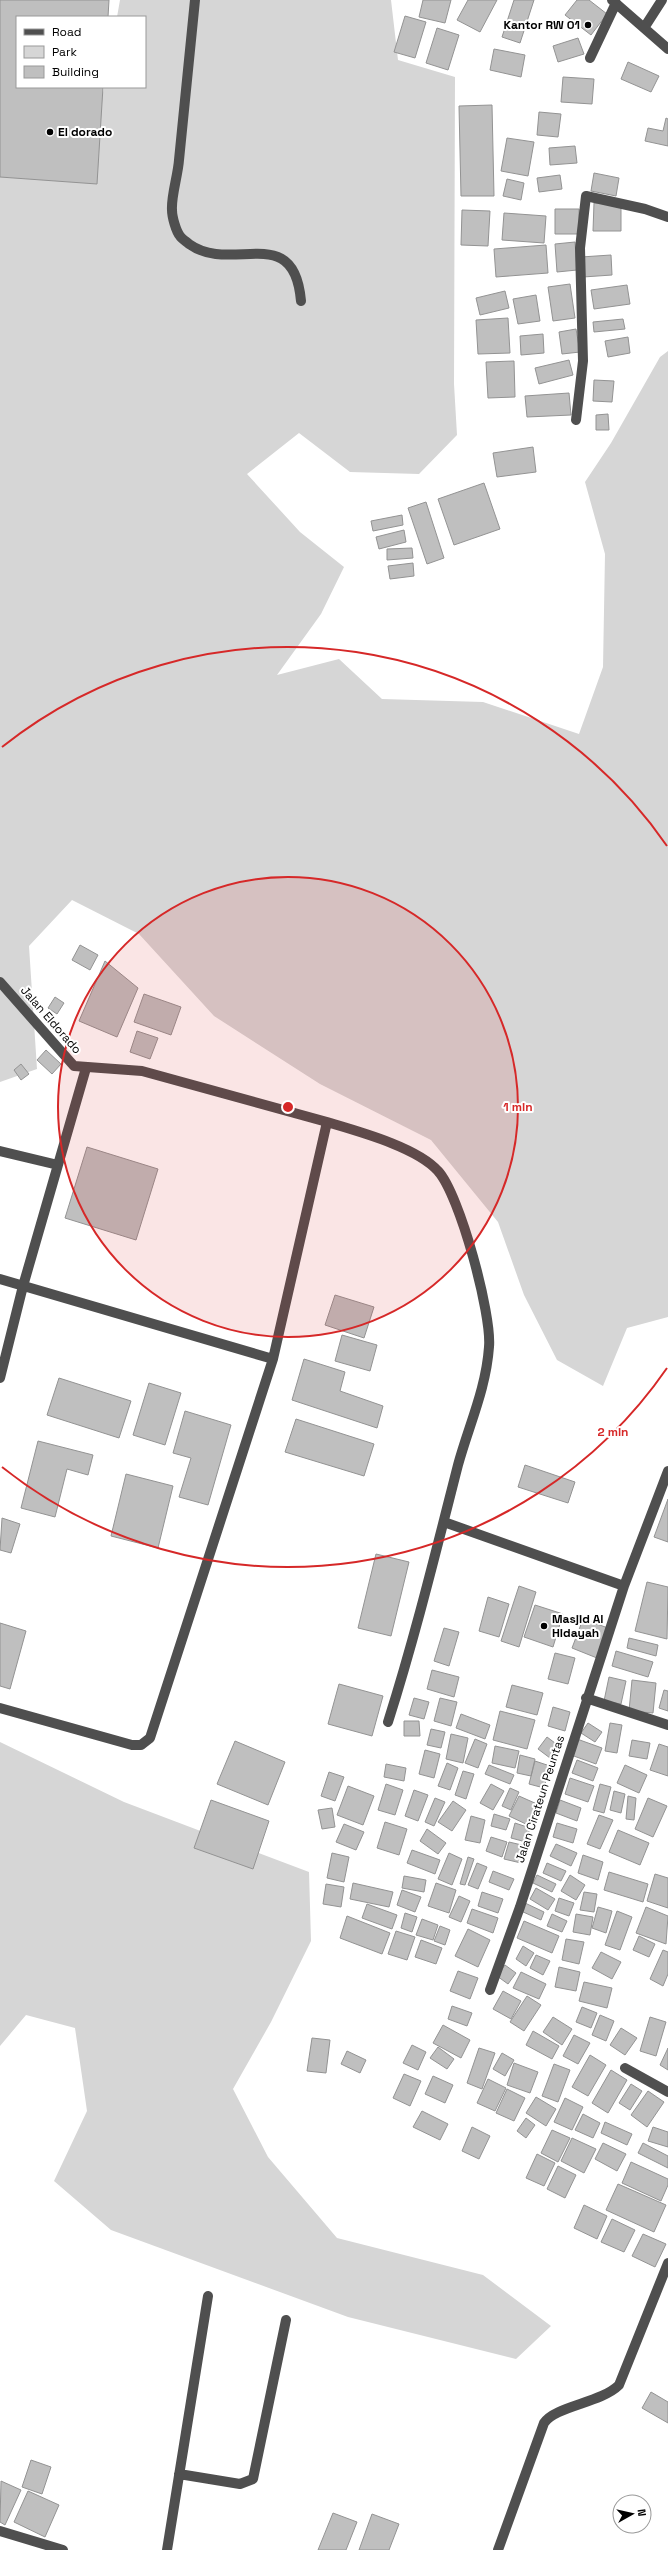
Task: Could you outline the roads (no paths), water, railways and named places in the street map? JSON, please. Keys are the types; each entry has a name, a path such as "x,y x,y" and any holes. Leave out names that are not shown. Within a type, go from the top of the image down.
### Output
{"street":[{"path":"195,0 178,177 172,210 180,237 197,249 223,254 269,255 284,259 293,268 299,283 301,302"},
{"path":"644,28 662,0"},
{"path":"590,58 614,2 668,49"},
{"path":"576,420 583,361 580,248 586,196 645,209 668,217"},
{"name":"Jalan Eldorado","path":"0,982 70,1064 86,1068 142,1072 368,1134 416,1155 438,1170 448,1185 458,1209 481,1288 488,1319 490,1346 484,1388 459,1463 411,1649 388,1722"},
{"path":"0,1378 23,1286 86,1068"},
{"path":"0,1708 132,1745 141,1745 150,1738 273,1359 327,1122"},
{"path":"0,1151 58,1165"},
{"path":"0,1279 94,1308 273,1359"},
{"name":"Jalan Cirateun Peuntas","path":"490,1990 520,1907 586,1698 624,1586 668,1471"},
{"path":"444,1522 624,1586"},
{"path":"586,1698 668,1725"},
{"path":"625,2068 668,2092"},
{"path":"498,2550 544,2423 554,2415 611,2393 619,2385 668,2263"},
{"path":"167,2550 208,2296"},
{"path":"179,2474 240,2484 253,2479 286,2320"},
{"path":"0,2531 63,2550"}],"place":[{"name":"Kantor RW 01","path":"588,25"},
{"name":"El dorado","path":"50,132"},
{"name":"Masjid Al Hidayah","path":"544,1626"}]}
